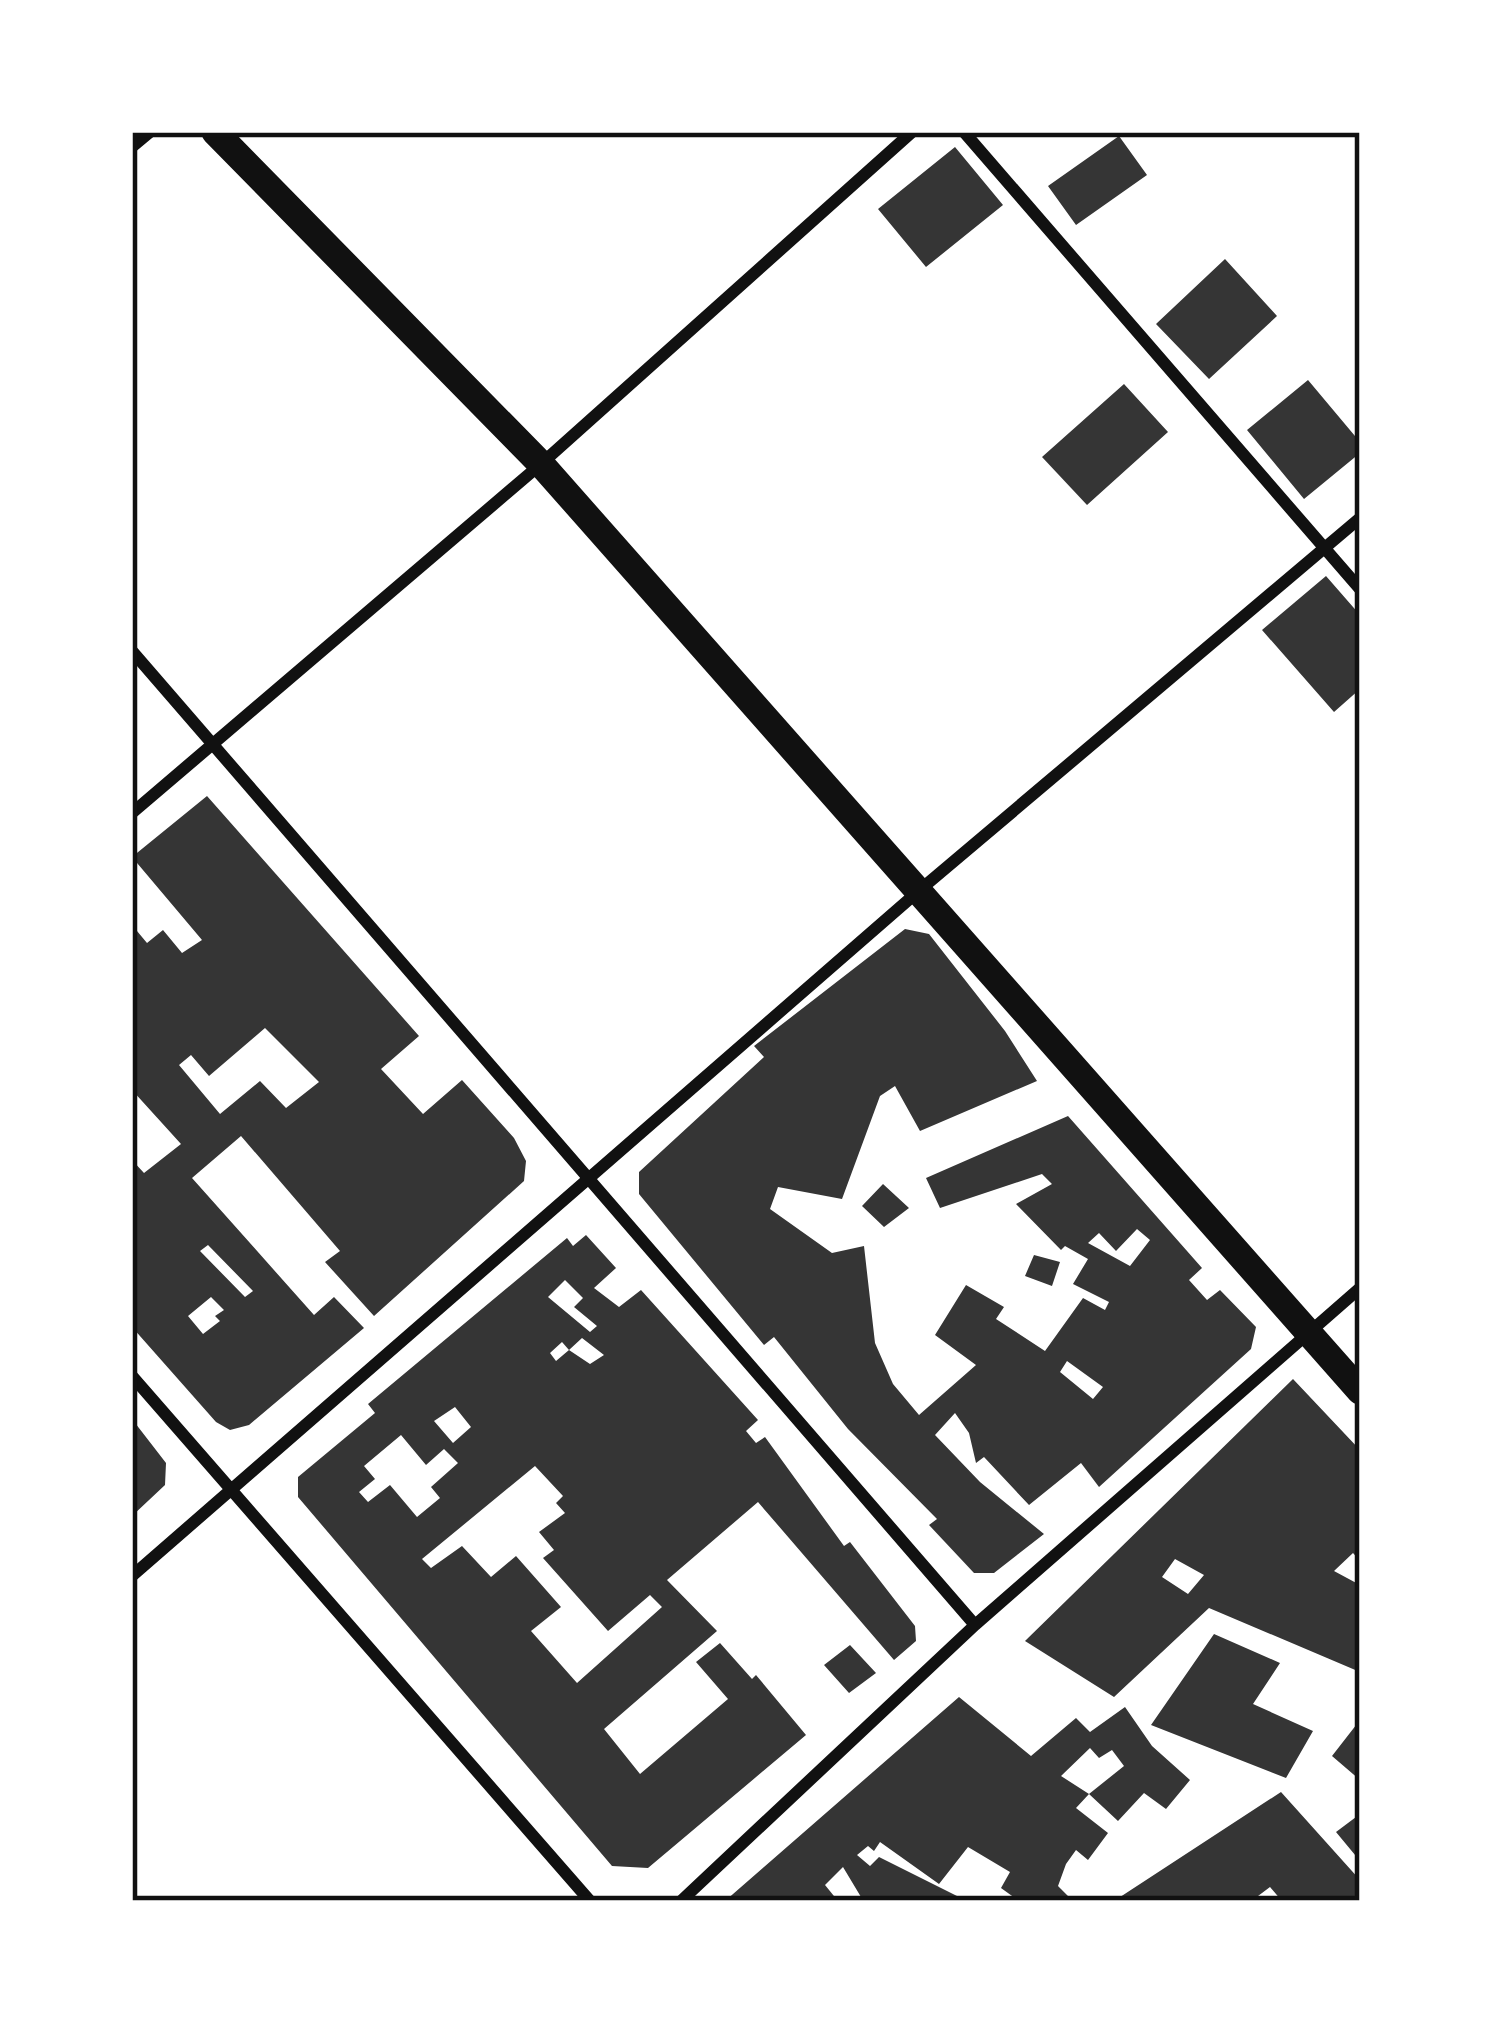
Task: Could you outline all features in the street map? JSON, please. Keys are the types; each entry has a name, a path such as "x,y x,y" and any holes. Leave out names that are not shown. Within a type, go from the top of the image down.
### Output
{"highway":[{"path":"215,132 541,464 1360,1391"}],"street":[{"path":"132,147 150,132"},
{"path":"132,813 541,464 912,132"},
{"path":"964,132 1360,589"},
{"path":"132,1576 921,890 1360,518"},
{"path":"132,651 975,1625"},
{"path":"681,1901 975,1625 1360,1288"},
{"path":"132,1376 590,1901"}],"building":[{"path":"1119,136 1147,175 1076,225 1048,186"},
{"path":"955,147 1003,205 926,267 878,209"},
{"path":"1225,259 1277,316 1209,379 1156,324"},
{"path":"1308,380 1360,442 1360,453 1304,499 1247,430"},
{"path":"1124,384 1168,432 1087,505 1042,457"},
{"path":"1326,576 1360,615 1360,689 1334,712 1262,630"},
{"path":"207,796 419,1036 381,1069 423,1114 462,1080 514,1138 526,1161 524,1181 374,1316 325,1262 340,1251 241,1136 192,1178 314,1315 334,1297 364,1328 249,1425 230,1430 216,1422 132,1327 132,1160 144,1173 181,1144 132,1090 132,935 137,931 147,943 163,930 182,953 202,940 132,857","holes":["265,1028 319,1082 286,1108 260,1081 220,1114 179,1065 191,1055 209,1076","208,1245 253,1291 245,1297 200,1251","211,1297 224,1310 215,1316 220,1321 203,1334 188,1316"]},
{"path":"905,929 929,934 1005,1031 1037,1081 920,1131 895,1086 880,1096 842,1199 778,1187 770,1209 832,1253 864,1246 875,1343 893,1384 919,1415 976,1365 935,1335 966,1285 1004,1307 996,1319 1045,1351 1083,1298 1105,1310 1109,1302 1073,1284 1088,1259 1065,1246 1061,1250 1016,1204 1052,1184 1042,1174 940,1208 926,1178 1068,1116 1202,1268 1189,1280 1207,1300 1220,1290 1256,1327 1251,1349 1099,1487 1081,1463 1029,1505 984,1457 976,1463 969,1433 955,1413 935,1435 980,1482 1044,1534 994,1573 974,1573 929,1525 937,1519 848,1429 774,1337 764,1345 639,1194 639,1172 764,1057 754,1046","holes":["1137,1229 1150,1240 1130,1266 1088,1243 1099,1233 1116,1251","1067,1361 1103,1387 1093,1399 1060,1372"]},
{"path":"883,1184 909,1208 884,1227 862,1206"},
{"path":"586,1235 616,1268 594,1288 619,1307 641,1290 758,1420 746,1431 756,1443 765,1437 844,1546 850,1542 915,1626 916,1641 894,1660 758,1502 667,1580 717,1631 604,1729 640,1774 728,1699 696,1662 720,1643 752,1679 756,1675 806,1735 648,1868 612,1866 298,1497 298,1477 375,1413 368,1404 567,1238 573,1246","holes":["565,1280 583,1298 574,1307 597,1326 590,1332 548,1297","582,1338 604,1355 590,1364 569,1350","562,1342 569,1350 556,1361 550,1353","455,1407 471,1427 453,1443 434,1421","401,1435 426,1465 444,1449 458,1463 431,1487 440,1498 417,1517 390,1485 368,1502 359,1492 375,1479 364,1466","535,1466 563,1496 556,1503 565,1513 539,1532 554,1550 543,1558 608,1631 650,1595 662,1607 577,1683 531,1631 561,1607 516,1556 491,1577 462,1546 431,1568 422,1559"]},
{"path":"1034,1255 1060,1262 1052,1286 1025,1276"},
{"path":"1293,1379 1360,1450 1360,1561 1353,1553 1334,1571 1360,1585 1360,1672 1209,1608 1114,1697 1025,1641","holes":["1175,1559 1204,1575 1188,1594 1162,1577"]},
{"path":"132,1419 166,1463 165,1485 132,1516"},
{"path":"1214,1634 1280,1663 1253,1704 1313,1731 1286,1778 1151,1725"},
{"path":"850,1645 876,1673 849,1693 824,1665"},
{"path":"959,1697 1031,1756 1076,1718 1090,1732 1125,1707 1152,1746 1190,1780 1166,1809 1144,1793 1118,1821 1089,1794 1076,1808 1108,1833 1088,1860 1076,1850 1066,1864 1058,1886 1073,1901 1019,1901 1001,1888 1010,1872 968,1847 939,1884 880,1842 874,1851 868,1846 857,1855 870,1866 879,1857 967,1901 853,1901 861,1897 843,1867 825,1885 838,1901 725,1901","holes":["1090,1748 1099,1758 1112,1750 1124,1766 1089,1794 1061,1776"]},
{"path":"1360,1720 1360,1780 1332,1756"},
{"path":"1281,1792 1360,1880 1360,1901 1282,1901 1270,1887 1258,1896 1262,1901 1114,1901"},
{"path":"1360,1814 1360,1861 1336,1832"}]}
